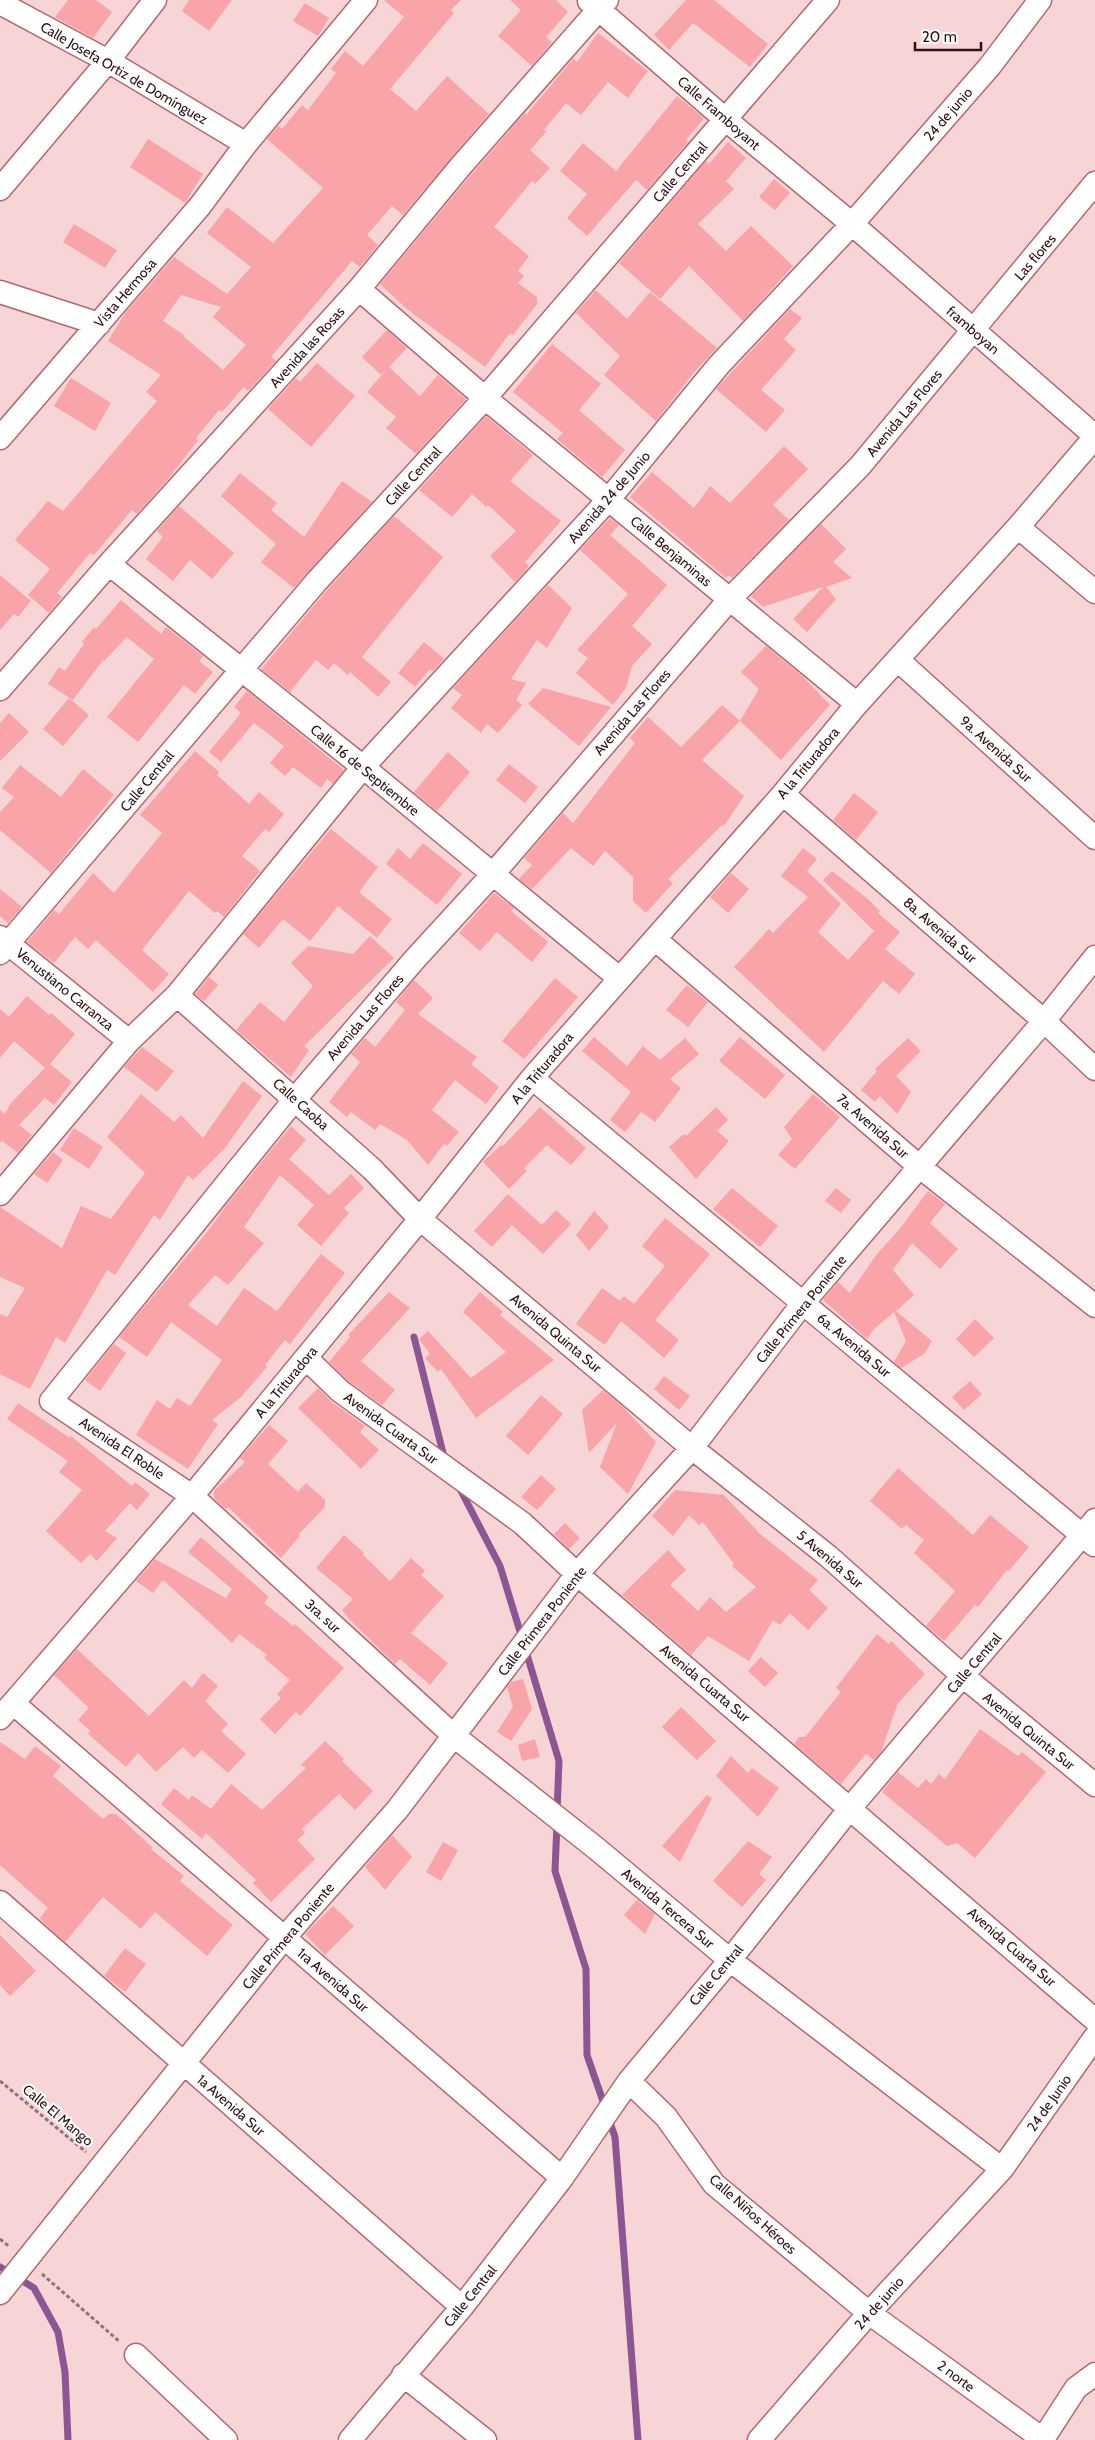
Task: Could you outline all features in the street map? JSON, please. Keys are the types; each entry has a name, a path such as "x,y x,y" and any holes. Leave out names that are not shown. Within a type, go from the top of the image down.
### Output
{"street":[{"path":"0,189 108,61 155,0"},
{"name":"Vista Hermosa","path":"0,438 200,206 246,144 366,0"},
{"name":"Calle Central","path":"3,945 317,581 485,398 828,0"},
{"name":"24 de junio","path":"852,224 990,66 1040,0"},
{"name":"Calle Josefa Ortiz de Domínguez","path":"0,3 108,61 246,144"},
{"name":"Calle Framboyant","path":"598,3 725,119 852,224"},
{"name":"Avenida las Rosas","path":"0,689 109,564 360,289 598,3"},
{"name":"Las flores","path":"974,331 1095,183"},
{"name":"framboyan","path":"852,224 1095,437"},
{"name":"Avenida 24 de Junio","path":"0,1194 129,1041 177,995 363,767 609,499 719,365 852,224"},
{"name":"Calle Benjaminas","path":"360,289 485,398 857,704"},
{"path":"0,292 99,324"},
{"name":"Avenida Las Flores","path":"51,1401 295,1099 415,959 493,874 729,600 860,466 974,331"},
{"name":"A la Trituradora","path":"4,1709 192,1496 420,1219 532,1078 619,978 656,940 783,794 857,704 1018,527 1095,437"},
{"path":"1018,527 1095,592"},
{"name":"Calle 16 de Septiembre","path":"109,564 240,671 363,767 619,978"},
{"name":"9a. Avenida Sur","path":"898,660 1095,838"},
{"name":"8a. Avenida Sur","path":"783,794 1044,1021 1095,1069"},
{"name":"7a. Avenida Sur","path":"656,940 920,1167 1095,1306"},
{"name":"Venustiano Carranza","path":"3,945 129,1041"},
{"name":"Calle Primera Poniente","path":"0,2293 28,2261 284,1938 398,1810 577,1574 692,1448 803,1303 1044,1021 1095,958"},
{"name":"Calle Caoba","path":"177,995 372,1169 420,1219"},
{"name":"6a. Avenida Sur","path":"532,1078 803,1303 1091,1534"},
{"name":"Avenida Quinta Sur","path":"420,1219 692,1448"},
{"name":"Avenida Cuarta Sur","path":"306,1358 340,1391 522,1523 577,1574 851,1807 1095,2020"},
{"name":"Avenida El Roble","path":"51,1401 192,1496"},
{"name":"5 Avenida Sur","path":"692,1448 828,1556 963,1676"},
{"name":"3ra. sur","path":"192,1496 454,1736"},
{"name":"Calle Central","path":"350,2440 462,2307 562,2178 629,2081 730,1960 851,1807 963,1676 1091,1534"},
{"name":"Avenida Quinta Sur","path":"963,1676 1095,1785"},
{"name":"1ra Avenida Sur","path":"4,1709 284,1938 562,2178"},
{"name":"Avenida Tercera Sur","path":"454,1736 597,1849 730,1960 1002,2169"},
{"name":"1a Avenida Sur","path":"0,1902 462,2307"},
{"name":"24 de Junio","path":"1002,2169 1093,2046"},
{"name":"Calle Niños Héroes","path":"629,2081 666,2117 714,2184 869,2314"},
{"name":"24 de junio","path":"770,2436 869,2314 1002,2169"},
{"name":"2 norte","path":"869,2314 1043,2440"},
{"path":"136,2355 226,2440"},
{"path":"1043,2440 1076,2388 1095,2374"},
{"path":"403,2375 485,2440"}],"path":[{"name":"Calle El Mango","path":"0,2081 102,2166"},
{"path":"0,2239 136,2355"}],"building":[{"path":"68,0 96,0 112,12 93,38 55,17"},
{"path":"189,0 232,0 209,31 182,11"},
{"path":"384,0 461,0 451,10 454,13 390,89 416,111 447,76 489,114 403,215 392,206 367,235 378,245 360,267 352,261 271,357 276,361 248,391 244,387 222,412 219,410 196,438 198,440 169,478 137,514 132,510 94,555 90,553 57,593 62,597 49,613 28,595 50,569 15,540 48,501 63,511 157,401 146,392 161,375 108,341 126,312 174,257 227,294 251,267 207,233 227,207 273,243 323,188 267,139 278,126 282,129 302,105 308,110 336,73 331,69 345,51 363,66 404,17","holes":["181,295 221,307 213,317 246,345 223,370 184,335 163,321"]},
{"path":"510,0 556,0 568,12 546,37 552,42 532,66 498,36 521,10"},
{"path":"686,0 714,0 768,44 750,67 693,23 669,50 654,35"},
{"path":"305,3 329,18 318,36 293,21"},
{"path":"598,33 648,71 628,98 608,82 581,115 566,103 544,130 546,132 530,150 550,168 535,184 532,181 494,227 529,256 518,271 524,276 518,283 537,297 537,304 513,335 510,333 485,367 407,309 380,284 525,113 526,115 573,59 577,62"},
{"path":"677,96 704,118 686,140 688,142 647,190 636,180 587,236 567,218 587,194 560,171 583,143 616,171"},
{"path":"148,139 203,174 185,203 130,167"},
{"path":"728,142 746,158 726,181 734,189 698,224 726,251 751,226 793,266 743,321 689,266 660,299 619,263 706,161 709,164"},
{"path":"774,179 790,193 775,210 759,197"},
{"path":"74,224 117,250 105,268 63,242"},
{"path":"596,290 627,319 650,292 717,348 695,371 656,421 604,375 620,356 576,313"},
{"path":"790,309 802,318 784,339 796,350 761,390 785,410 766,432 716,389"},
{"path":"387,330 407,348 389,367 420,396 438,375 466,399 416,454 386,428 396,417 367,392 387,369 381,375 362,357"},
{"path":"552,344 601,384 579,410 625,450 602,477 557,439 563,433 513,392"},
{"path":"317,363 355,396 311,447 268,409 296,378 300,382"},
{"path":"71,378 111,403 95,431 54,406"},
{"path":"486,416 533,455 510,481 561,521 525,562 529,566 515,582 490,556 516,531 488,505 486,507 472,494 452,517 419,490"},
{"path":"784,446 808,469 773,505 789,520 732,578 729,575 726,578 630,497 652,472 694,508 710,486 730,503"},
{"path":"240,473 277,503 271,510 304,537 342,481 372,502 294,588 261,562 276,544 221,496"},
{"path":"179,506 234,553 212,579 190,560 173,581 146,559 163,537 157,531"},
{"path":"394,516 443,557 362,657 391,682 378,697 350,672 348,675 334,663 328,670 316,660 290,692 262,670 263,667 327,590"},
{"path":"610,518 619,525 610,535 667,585 632,626 652,644 632,666 626,688 613,705 576,673 588,658 577,650 628,594 580,550"},
{"path":"821,524 846,549 833,562 852,578 826,587 836,599 807,632 793,619 823,587 763,607 751,596"},
{"path":"0,575 31,601 18,617 14,614 0,630"},
{"path":"548,585 572,608 547,648 537,640 511,679 526,683 516,700 522,705 498,733 487,724 481,733 451,708 462,695 453,688"},
{"path":"121,600 161,634 166,627 203,656 199,661 213,672 195,694 184,685 138,742 107,717 154,659 127,637 103,660 73,700 48,684 59,667 65,671 84,644 82,642"},
{"path":"424,642 444,659 433,671 430,669 415,687 398,673"},
{"path":"766,646 801,675 830,705 781,760 740,721 759,689 741,672"},
{"path":"543,688 611,707 579,746 528,704"},
{"path":"247,691 344,770 333,784 327,779 321,788 293,767 285,776 270,763 284,746 254,723 221,762 209,752 241,713 234,707"},
{"path":"69,698 89,715 63,746 43,729"},
{"path":"722,705 740,721 702,760 744,796 724,826 722,825 668,879 673,883 646,913 633,901 633,877 605,851 593,866 571,848 532,889 519,879 532,865 524,858 563,813 573,823 635,743 630,738 648,717 681,747"},
{"path":"9,713 29,732 0,761 0,723"},
{"path":"195,751 219,772 217,775 249,804 259,792 284,814 269,832 265,829 242,856 260,871 224,917 217,911 215,913 189,891 142,950 169,974 153,992 96,940 88,949 75,937 54,963 27,942 54,910 59,914 93,873 114,893 162,833 140,815"},
{"path":"448,752 470,772 437,811 414,792"},
{"path":"509,764 538,787 525,803 496,780"},
{"path":"20,765 61,797 83,769 114,795 51,873 0,830 0,812 14,797 2,788"},
{"path":"854,793 878,812 856,840 833,820"},
{"path":"331,829 378,867 359,892 392,919 377,938 338,906 310,941 283,919 259,948 243,934"},
{"path":"423,843 462,874 437,905 386,864 398,848 410,859"},
{"path":"803,848 817,859 807,871 841,904 818,932 848,960 874,931 823,880 832,871 868,899 880,911 878,913 900,932 885,949 915,974 899,994 883,981 824,1052 734,967 769,929 773,933 808,897 781,876"},
{"path":"731,873 749,889 728,913 710,897"},
{"path":"0,889 22,907 8,923 0,916"},
{"path":"494,893 514,908 511,911 548,942 532,962 497,932 480,951 459,933"},
{"path":"370,936 394,958 304,1046 309,1050 291,1077 236,1030 260,1002 284,1022 313,986 291,963 308,946 353,954"},
{"path":"209,977 218,985 204,1001 195,994"},
{"path":"555,978 578,997 524,1059 502,1041"},
{"path":"414,980 433,998 418,1014 477,1057 471,1064 499,1087 486,1104 455,1080 432,1110 459,1132 447,1146 444,1144 428,1165 407,1140 380,1124 375,1130 351,1112 347,1117 329,1102 360,1062 351,1054 365,1038 375,1047 405,1010 396,1002"},
{"path":"687,985 708,1002 688,1027 666,1010"},
{"path":"27,996 49,1015 51,1013 75,1034 50,1064 72,1082 54,1105 45,1098 19,1125 32,1135 18,1153 2,1141 0,1143 0,1110 5,1114 10,1104 45,1068 14,1041 0,1058 0,1009 9,1017"},
{"path":"594,1037 627,1066 643,1046 660,1060 685,1038 699,1054 670,1079 681,1088 655,1122 641,1112 625,1132 610,1120 631,1092 582,1051"},
{"path":"740,1037 785,1075 765,1099 719,1061"},
{"path":"908,1038 921,1051 896,1076 911,1092 897,1114 880,1096 875,1102 861,1090 877,1071 875,1069"},
{"path":"142,1047 174,1071 157,1092 124,1067"},
{"path":"243,1081 262,1096 225,1148 193,1180 188,1175 160,1220 154,1215 115,1275 107,1270 65,1343 56,1337 30,1389 0,1374 0,1314 7,1317 25,1288 0,1277 0,1207 62,1248 81,1206 111,1219 145,1173 107,1137 141,1094 174,1122 181,1115 203,1138"},
{"path":"813,1094 840,1117 795,1169 778,1155 792,1139 784,1127"},
{"path":"540,1107 586,1148 571,1165 547,1145 524,1168 527,1171 509,1189 483,1162 501,1145 503,1146"},
{"path":"716,1107 728,1120 717,1131 729,1141 696,1179 669,1147 684,1134 686,1136"},
{"path":"291,1126 306,1140 289,1159 329,1195 351,1174 364,1188 344,1208 349,1213 321,1246 297,1225 314,1205 280,1175 244,1227 264,1243 228,1285 215,1275 188,1305 217,1326 244,1288 277,1311 321,1254 345,1273 290,1344 285,1340 265,1365 267,1367 241,1397 212,1420 218,1424 188,1469 136,1435 157,1400 170,1409 177,1398 190,1406 222,1360 171,1322 147,1357 119,1337 208,1231 225,1207"},
{"path":"74,1128 103,1147 89,1169 60,1150"},
{"path":"53,1152 63,1160 47,1183 34,1174"},
{"path":"732,1188 778,1226 760,1247 713,1209"},
{"path":"836,1188 851,1200 841,1213 825,1201"},
{"path":"928,1191 945,1204 930,1223 958,1249 940,1269 912,1243 893,1270 914,1295 896,1311 932,1341 924,1354 901,1368 894,1362 906,1341 894,1312 874,1329 867,1339 823,1300 838,1282 850,1293 877,1254 898,1231"},
{"path":"508,1194 542,1225 556,1210 571,1224 543,1254 512,1225 492,1247 474,1231"},
{"path":"594,1211 609,1227 589,1251 576,1235"},
{"path":"665,1218 710,1254 655,1320 679,1340 664,1358 621,1321 605,1345 576,1324 602,1288 620,1301 624,1296 634,1304 665,1266 642,1246"},
{"path":"389,1292 410,1308 361,1361 395,1390 382,1405 348,1381 329,1362 350,1337 348,1335"},
{"path":"480,1292 503,1312 500,1315 554,1360 476,1418 441,1369 438,1372 425,1358 430,1354 419,1339 428,1331 471,1378 506,1352 463,1312"},
{"path":"975,1319 994,1338 974,1357 956,1339"},
{"path":"114,1344 126,1353 100,1391 85,1380"},
{"path":"664,1376 690,1396 679,1410 654,1389"},
{"path":"970,1381 982,1394 964,1410 952,1397"},
{"path":"318,1388 332,1402 365,1426 360,1432 379,1450 361,1469 298,1408"},
{"path":"603,1390 621,1405 656,1442 628,1494 600,1467 617,1423 589,1453 582,1410"},
{"path":"541,1395 563,1414 528,1455 506,1436"},
{"path":"18,1403 70,1438 71,1436 132,1486 135,1482 150,1494 137,1510 130,1503 105,1531 117,1538 97,1561 90,1554 81,1563 46,1531 82,1490 59,1472 68,1461 7,1419"},
{"path":"269,1425 288,1441 268,1464 298,1492 306,1483 325,1500 325,1507 299,1534 300,1536 281,1558 228,1507 226,1509 214,1498 214,1491 245,1462 240,1458"},
{"path":"898,1468 973,1535 990,1515 1029,1547 1008,1572 1007,1570 978,1607 975,1605 944,1641 926,1626 955,1591 914,1553 924,1540 906,1525 902,1529 870,1501"},
{"path":"541,1475 556,1489 537,1510 521,1497"},
{"path":"675,1490 724,1495 760,1534 818,1580 809,1590 828,1608 808,1630 790,1613 780,1625 773,1620 749,1661 708,1636 691,1655 622,1595 668,1550 686,1570 670,1585 698,1611 710,1597 726,1612 756,1587 732,1566 734,1564 703,1522 699,1525 689,1515 673,1536 652,1516"},
{"path":"565,1523 580,1538 569,1549 554,1534"},
{"path":"344,1535 390,1581 411,1558 425,1571 421,1575 444,1596 411,1633 448,1663 430,1685 400,1659 395,1664 351,1621 342,1610 353,1599 316,1568"},
{"path":"201,1537 269,1597 264,1603 293,1626 295,1624 344,1668 300,1716 296,1712 275,1734 260,1719 281,1698 277,1694 290,1680 264,1658 267,1655 239,1634 232,1643 163,1580 153,1593 136,1581 155,1559 226,1598 232,1589 188,1552"},
{"path":"877,1634 889,1644 891,1641 925,1674 898,1703 881,1752 874,1760 866,1754 841,1784 794,1744 799,1737 805,1737 841,1692 836,1688"},
{"path":"77,1649 149,1716 184,1680 192,1688 203,1673 218,1686 205,1701 228,1724 221,1731 246,1754 228,1773 202,1750 194,1758 183,1747 156,1772 138,1753 126,1767 88,1734 90,1731 78,1720 89,1708 54,1675"},
{"path":"761,1657 778,1673 765,1687 748,1671"},
{"path":"523,1679 532,1709 511,1741 497,1732 513,1707 507,1687 511,1682"},
{"path":"681,1707 716,1741 697,1760 662,1727"},
{"path":"980,1729 1018,1756 1022,1752 1046,1772 975,1858 957,1843 947,1846 882,1792 898,1772 918,1788 926,1779 931,1784 939,1774 945,1779"},
{"path":"535,1739 540,1757 522,1761 518,1745"},
{"path":"325,1741 344,1759 342,1761 373,1791 355,1810 339,1794 302,1829 305,1833 297,1840 315,1859 271,1902 253,1883 256,1880 206,1833 202,1839 161,1804 174,1788 189,1800 192,1795 211,1809 231,1784 262,1810 306,1768 301,1765"},
{"path":"0,1742 25,1759 35,1746 61,1766 53,1776 103,1819 109,1814 116,1814 152,1847 151,1849 184,1876 180,1881 233,1925 207,1956 155,1912 141,1929 103,1897 65,1942 46,1925 40,1918 48,1908 0,1865"},
{"path":"731,1756 748,1773 752,1768 779,1788 758,1817 716,1776"},
{"path":"707,1795 712,1798 680,1862 662,1846"},
{"path":"392,1835 412,1857 385,1890 365,1867"},
{"path":"748,1841 772,1857 759,1874 766,1880 742,1907 713,1881"},
{"path":"443,1842 458,1850 441,1881 426,1872"},
{"path":"637,1900 655,1914 645,1934 624,1915"},
{"path":"333,1906 354,1926 325,1955 305,1934"},
{"path":"0,1935 36,1971 10,1996 0,1985"},
{"path":"125,1948 146,1964 125,1992 104,1976"}],"waterway":[{"path":"414,1337 444,1457"},
{"path":"459,1487 500,1566 522,1638"},
{"path":"525,1648 559,1761 557,1813"},
{"path":"557,1823 555,1871 586,1969 587,2055 605,2107"},
{"path":"609,2120 615,2137 638,2440"},
{"path":"0,2267 34,2288 58,2332 65,2372 68,2440"}]}
